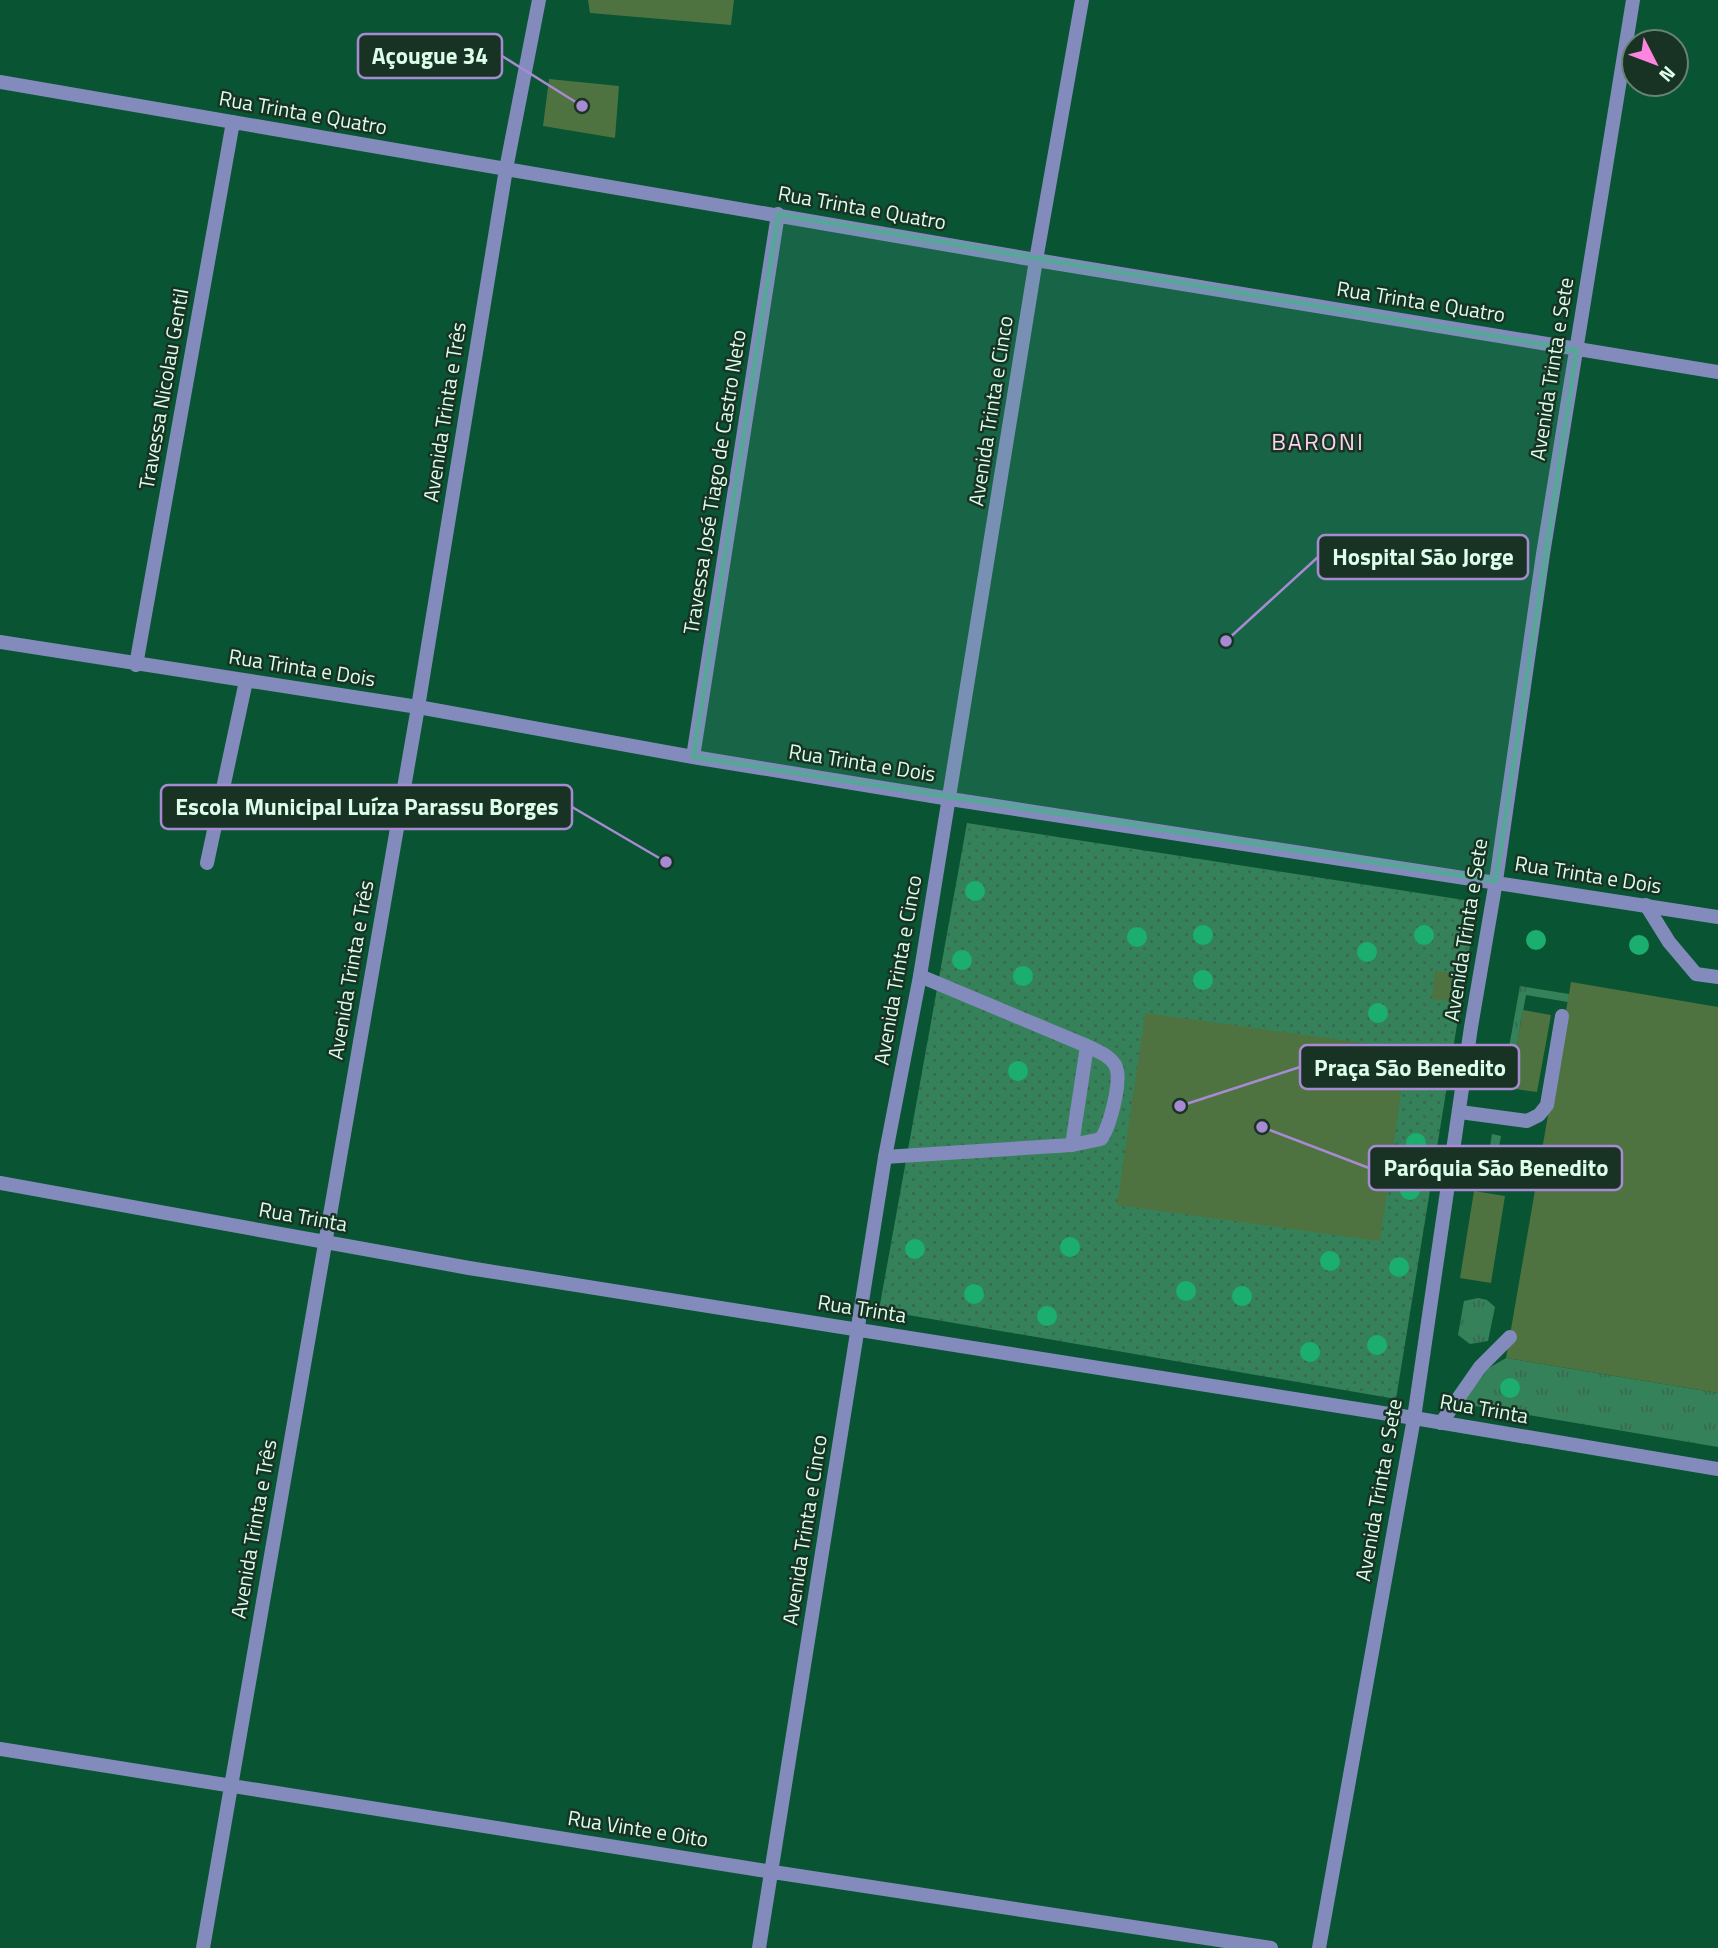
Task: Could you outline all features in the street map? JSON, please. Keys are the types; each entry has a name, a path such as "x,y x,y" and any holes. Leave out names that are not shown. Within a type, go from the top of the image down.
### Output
{"street":[{"name":"Avenida Trinta e Três","path":"203,1948 418,707 506,169 539,0"},
{"name":"Avenida Trinta e Cinco","path":"759,1948 886,1157 950,799 1036,260 1082,0"},
{"name":"Avenida Trinta e Sete","path":"1320,1948 1414,1418 1543,554 1633,0"},
{"name":"Rua Trinta e Quatro","path":"0,82 1036,260 1718,372"},
{"name":"Travessa Nicolau Gentil","path":"136,665 233,122"},
{"name":"Travessa José Tiago de Castro Neto","path":"693,757 778,214"},
{"name":"Rua Trinta e Dois","path":"0,642 418,707 693,757 950,799 1718,917"},
{"path":"207,863 246,681"},
{"path":"1646,905 1669,942 1696,974 1718,977"},
{"path":"886,1157 1072,1145 1101,1139 1109,1127 1118,1073 1114,1063 1104,1055 920,976"},
{"path":"1460,1112 1527,1121 1539,1115 1547,1105 1562,1016"},
{"path":"1072,1145 1087,1046"},
{"name":"Rua Trinta","path":"0,1183 469,1268 1718,1469"},
{"path":"1441,1423 1480,1367 1510,1337"},
{"name":"Rua Vinte e Oito","path":"0,1749 772,1872 1271,1948"}],"highlighted area":[{"path":"778,214 1577,350 1496,881 693,757"}],"green space":[{"path":"967,823 1477,902 1396,1399 879,1310"},
{"path":"1520,986 1569,994 1568,1002 1526,995 1509,1088 1502,1086"},
{"path":"1492,1134 1501,1136 1497,1160 1539,1167 1538,1178 1486,1170"},
{"path":"1478,1298 1487,1300 1495,1307 1488,1341 1470,1344 1458,1335 1464,1301"},
{"path":"1506,1358 1718,1393 1718,1447 1457,1403 1487,1369"}],"building":[{"path":"588,0 734,0 731,25 590,13"},
{"path":"549,79 619,86 615,138 543,126"},
{"path":"1435,971 1453,973 1450,1001 1432,999"},
{"path":"1571,982 1718,1007 1718,1393 1506,1358"},
{"path":"1523,1010 1551,1015 1537,1092 1509,1088"},
{"path":"1145,1013 1407,1049 1380,1241 1117,1205"},
{"path":"1474,1191 1505,1196 1491,1283 1460,1278"}],"place":[{"name":"Açougue 34","path":"582,106"},
{"name":"Hospital São Jorge","path":"1226,641"},
{"name":"Escola Municipal Luíza Parassu Borges","path":"666,862"},
{"name":"Praça São Benedito","path":"1180,1106"},
{"name":"Paróquia São Benedito","path":"1262,1127"}],"district":[{"name":"BARONI","path":"1318,442"}]}
